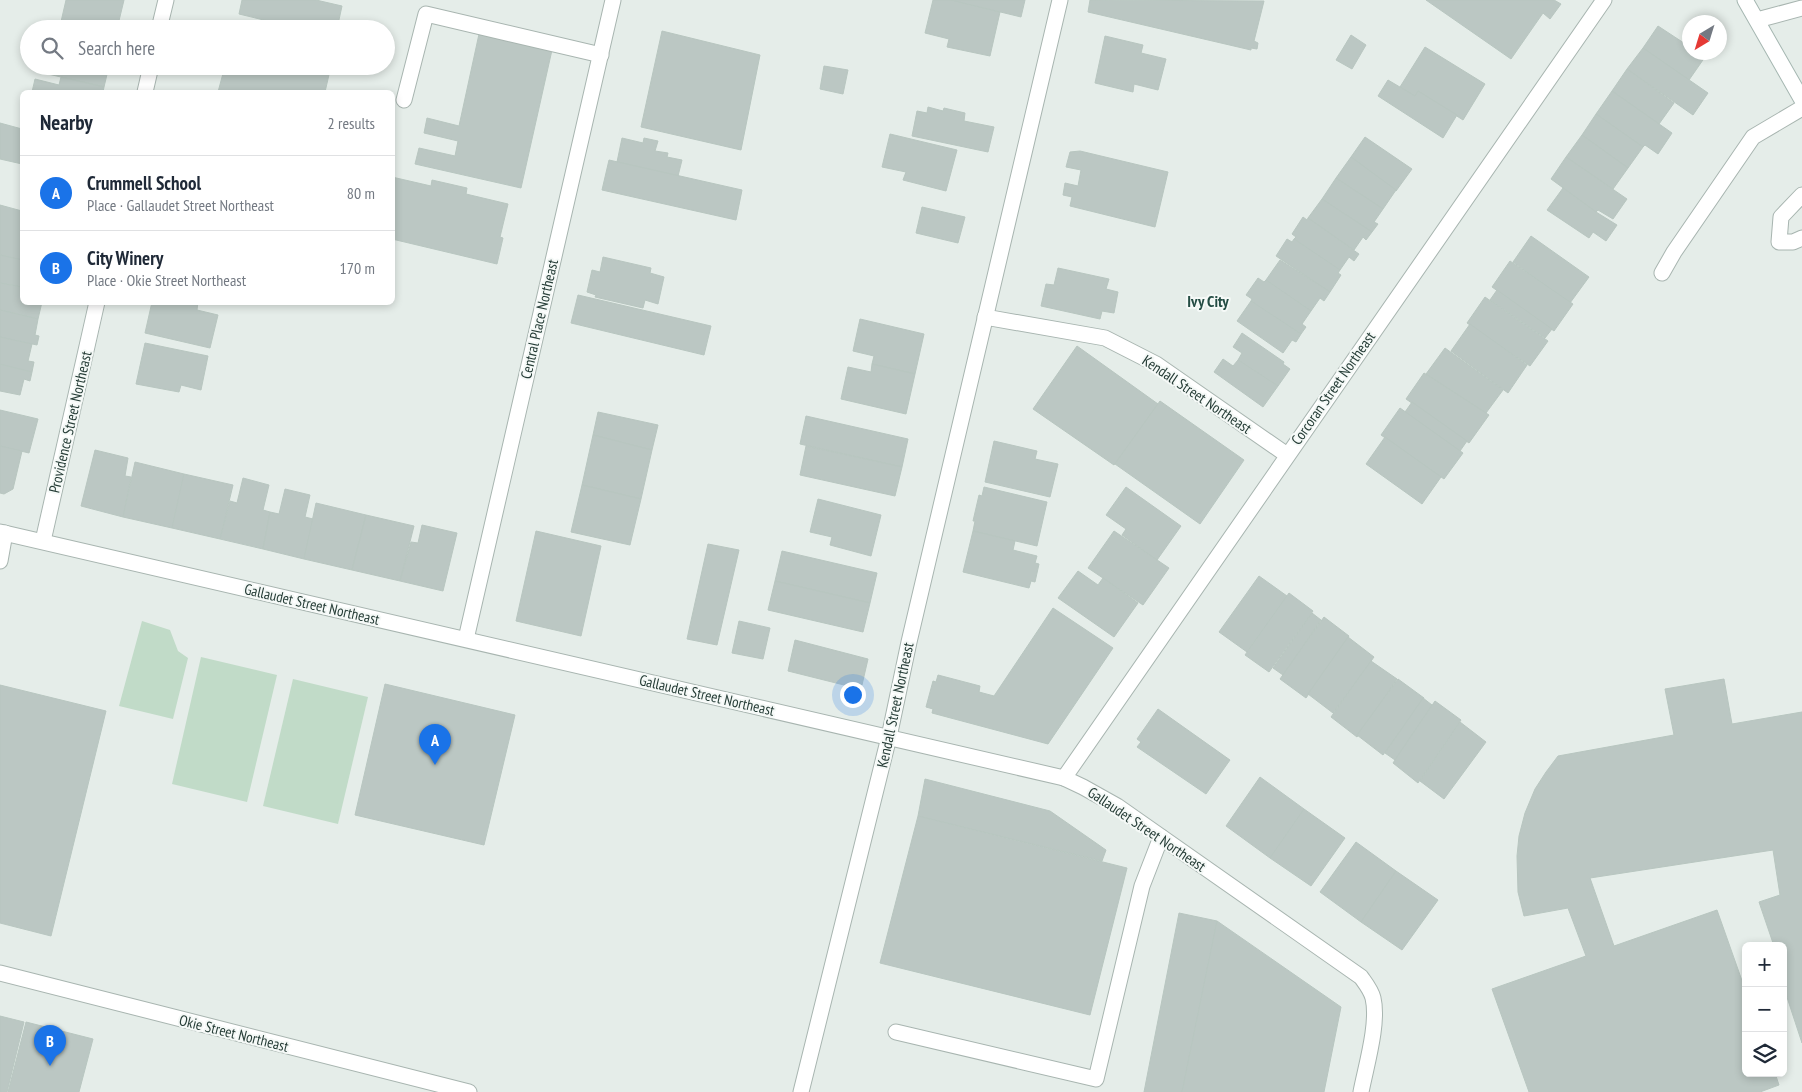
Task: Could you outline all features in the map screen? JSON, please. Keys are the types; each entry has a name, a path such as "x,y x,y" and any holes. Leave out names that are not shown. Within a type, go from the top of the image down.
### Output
{"street":[{"path":"161,20 166,0"},
{"name":"Central Place Northeast","path":"466,639 613,0"},
{"name":"Kendall Street Northeast","path":"800,1092 889,737 911,632 1060,0"},
{"name":"Corcoran Street Northeast","path":"1064,778 1604,0"},
{"path":"1745,0 1802,100"},
{"path":"1757,20 1802,8"},
{"path":"404,100 426,14 600,55"},
{"path":"145,90 149,75"},
{"path":"1662,273 1674,252 1753,137 1802,108"},
{"path":"1802,195 1781,217 1778,242 1794,242 1802,238"},
{"name":"Providence Street Northeast","path":"43,542 96,305"},
{"name":"Kendall Street Northeast","path":"985,317 1105,338 1156,364 1287,455"},
{"path":"0,561 3,532"},
{"name":"Gallaudet Street Northeast","path":"3,532 1064,778 1116,806 1361,977 1369,987 1373,997 1375,1017 1361,1092"},
{"path":"896,1032 1096,1079 1142,886 1161,837"},
{"name":"Okie Street Northeast","path":"0,973 469,1092"}],"green space":[{"path":"142,621 170,630 178,651 188,658 173,719 119,706"},
{"path":"201,657 277,675 247,802 172,784"},
{"path":"293,679 368,697 338,824 263,806"}],"building":[{"path":"66,0 124,0 119,20 61,20"},
{"path":"242,0 316,0 342,6 339,20 264,20 239,14"},
{"path":"933,0 952,0 1000,12 990,56 947,47 949,39 925,33"},
{"path":"951,0 1025,0 1021,17"},
{"path":"1090,0 1264,1 1254,41 1258,43 1257,49 1251,48 1251,50 1088,12"},
{"path":"1426,0 1554,0 1561,4 1550,19 1543,13 1511,59"},
{"path":"1658,26 1682,42 1682,60 1703,60 1689,80 1643,48"},
{"path":"662,31 760,55 741,150 641,127"},
{"path":"479,34 552,50 521,188 415,164 419,148 455,156 458,141 424,133 427,118 459,126"},
{"path":"1351,35 1366,45 1352,69 1336,60"},
{"path":"1105,36 1143,45 1141,53 1166,59 1158,90 1134,84 1133,92 1095,83"},
{"path":"1425,47 1485,84 1463,120 1418,91 1415,96 1400,87"},
{"path":"1643,48 1708,93 1693,115 1627,69"},
{"path":"824,66 848,70 843,94 820,89"},
{"path":"1627,69 1674,103 1659,124 1612,91"},
{"path":"52,75 107,75 104,87"},
{"path":"223,75 329,75 325,90 219,90"},
{"path":"61,77 104,87 103,90 32,90 35,79 59,85"},
{"path":"1388,80 1415,96 1418,91 1457,115 1443,138 1378,96"},
{"path":"1612,91 1672,133 1658,154 1645,145 1643,147 1596,114"},
{"path":"928,107 943,111 944,108 965,113 964,121 994,127 988,152 912,136 917,111 927,113"},
{"path":"1596,114 1643,147 1628,168 1582,135"},
{"path":"0,123 20,128 20,164 0,159"},
{"path":"890,134 957,150 946,191 903,180 906,172 882,167"},
{"path":"1582,135 1628,168 1613,189 1566,157"},
{"path":"1365,137 1412,169 1396,191 1351,157"},
{"path":"622,138 643,143 644,138 658,141 655,151 668,153 667,157 682,160 678,176 617,162"},
{"path":"1080,151 1168,172 1155,227 1070,206 1072,197 1063,195 1065,183 1078,186 1081,170 1066,167 1070,152"},
{"path":"1351,157 1396,190 1383,209 1336,178"},
{"path":"1566,157 1627,199 1613,219 1598,210 1596,212 1551,179"},
{"path":"609,160 742,190 736,220 602,190"},
{"path":"395,178 431,186 432,180 467,188 466,194 508,204 500,237 503,238 497,264 395,240"},
{"path":"1336,178 1383,209 1374,222 1378,224 1372,232 1322,199"},
{"path":"1563,188 1617,225 1606,241 1593,232 1589,238 1547,210"},
{"path":"1322,199 1372,232 1366,240 1363,237 1354,250 1308,218"},
{"path":"0,205 20,210 20,260 0,255"},
{"path":"922,207 965,217 958,243 916,233"},
{"path":"1303,217 1307,220 1308,218 1359,254 1354,261 1349,257 1340,270 1294,239 1296,237 1292,234"},
{"path":"1531,236 1589,277 1570,303 1513,262"},
{"path":"1287,239 1292,242 1294,239 1340,270 1338,273 1341,275 1330,292 1276,256"},
{"path":"0,255 20,260 20,287 0,283"},
{"path":"603,257 651,268 650,273 664,277 658,304 645,300 643,308 595,297 596,295 587,292 592,270 600,272"},
{"path":"1280,260 1330,292 1324,301 1320,298 1311,311 1266,280"},
{"path":"1510,261 1573,304 1554,331 1492,287"},
{"path":"1058,268 1109,279 1106,289 1118,292 1114,313 1102,311 1100,319 1041,306 1046,284 1054,285"},
{"path":"1258,278 1264,282 1266,280 1311,311 1302,324 1306,327 1301,334 1251,301 1252,299 1246,295"},
{"path":"0,283 20,287 20,305 41,305 38,319 0,310"},
{"path":"1497,290 1552,329 1545,338 1490,300"},
{"path":"578,295 711,326 704,355 571,323"},
{"path":"1485,297 1548,341 1530,366 1467,323"},
{"path":"1251,301 1301,334 1296,342 1292,340 1283,353 1237,321"},
{"path":"151,305 198,305 197,310 218,315 210,348 145,333"},
{"path":"0,310 38,319 35,335 39,336 37,345 0,337"},
{"path":"860,319 924,334 915,374 872,364 874,356 853,351"},
{"path":"1470,324 1527,365 1508,393 1451,351"},
{"path":"1242,333 1284,362 1283,364 1290,369 1278,386 1238,360 1242,353 1233,347"},
{"path":"0,337 32,344 28,361 34,362 32,372 0,364"},
{"path":"145,343 208,356 201,390 181,385 179,392 136,384"},
{"path":"1077,346 1158,404 1114,465 1033,409"},
{"path":"1445,348 1503,390 1486,413 1426,374"},
{"path":"1223,359 1233,366 1238,360 1278,386 1263,407 1214,372"},
{"path":"0,364 32,372 30,381 24,379 20,395 0,391"},
{"path":"872,364 915,374 906,414 841,399 848,367 871,372"},
{"path":"1424,373 1489,415 1469,443 1406,399"},
{"path":"1160,401 1244,460 1200,524 1115,464"},
{"path":"1412,402 1467,441 1460,451 1405,412"},
{"path":"1400,408 1463,453 1444,479 1381,435"},
{"path":"0,410 38,419 29,453 0,446"},
{"path":"598,412 658,425 652,450 593,435"},
{"path":"806,416 908,439 902,467 800,444"},
{"path":"593,435 652,450 641,499 582,485"},
{"path":"1385,437 1441,477 1422,504 1366,464"},
{"path":"994,441 1037,451 1035,459 1058,464 1050,497 985,482"},
{"path":"0,446 22,451 13,489 4,494 0,493"},
{"path":"806,446 902,467 895,496 800,475"},
{"path":"95,450 128,458 125,476 131,477 123,517 81,506"},
{"path":"135,462 184,474 172,528 123,517"},
{"path":"184,474 233,485 220,539 172,528"},
{"path":"243,478 269,485 263,510 270,512 263,549 220,539 230,501 237,503"},
{"path":"582,485 641,499 630,545 571,532"},
{"path":"984,487 1047,502 1037,546 973,531 975,521 973,521 979,495 982,496"},
{"path":"1126,487 1181,526 1157,560 1122,535 1126,529 1106,515"},
{"path":"285,489 310,495 305,517 313,519 304,559 263,549 270,512 279,514"},
{"path":"818,499 881,515 871,556 830,545 832,537 810,532"},
{"path":"316,503 366,515 352,570 304,559"},
{"path":"366,515 414,526 400,581 352,570"},
{"path":"422,525 457,533 443,591 400,581 411,542 418,543"},
{"path":"536,531 601,546 581,636 516,621"},
{"path":"973,531 1015,541 1013,550 1037,556 1035,563 1039,564 1035,582 1031,581 1029,588 963,572"},
{"path":"1114,531 1169,568 1143,605 1088,568"},
{"path":"708,544 739,550 717,645 687,639"},
{"path":"782,551 877,573 870,603 775,581"},
{"path":"1078,571 1098,585 1103,578 1138,603 1114,637 1058,598"},
{"path":"1259,576 1287,596 1247,652 1219,632"},
{"path":"775,581 870,603 863,632 768,610"},
{"path":"1289,593 1313,611 1269,672 1245,655"},
{"path":"1053,608 1113,648 1048,744 932,713 933,709 926,707 933,681 936,682 938,675 980,686 979,692 994,696"},
{"path":"1312,613 1321,620 1283,675 1273,668"},
{"path":"1324,617 1349,636 1306,698 1280,679"},
{"path":"739,621 770,628 763,659 732,653"},
{"path":"1348,637 1374,657 1333,713 1308,694"},
{"path":"795,640 868,659 862,685 853,683 852,687 788,671"},
{"path":"1371,661 1397,679 1357,737 1331,717"},
{"path":"1398,679 1424,698 1383,755 1357,735"},
{"path":"1724,679 1732,724 1802,712 1802,1043 1787,997 1787,942 1773,942 1759,902 1780,895 1773,850 1590,878 1614,946 1717,910 1742,981 1742,1077 1776,1077 1779,1085 1760,1092 1529,1092 1492,989 1586,956 1568,908 1524,916 1518,892 1517,856 1519,836 1525,813 1535,789 1558,756 1674,735 1665,689"},
{"path":"385,684 515,715 484,845 355,815"},
{"path":"0,685 106,711 51,936 0,923"},
{"path":"1423,698 1432,705 1395,760 1385,753"},
{"path":"1435,701 1461,720 1418,783 1393,763"},
{"path":"1158,709 1230,760 1206,794 1137,747 1141,742 1137,739"},
{"path":"1460,722 1486,742 1444,799 1420,781"},
{"path":"1260,777 1304,809 1270,858 1226,826"},
{"path":"925,779 1050,811 1106,850 1102,861 918,816"},
{"path":"1304,809 1345,838 1311,886 1270,858"},
{"path":"918,816 1127,868 1090,1015 880,963"},
{"path":"1356,842 1396,871 1361,922 1320,892"},
{"path":"1396,871 1438,900 1402,950 1361,922"},
{"path":"1179,913 1217,921 1182,1092 1144,1092"},
{"path":"1217,921 1341,1007 1324,1092 1182,1092"},
{"path":"0,1016 24,1022 7,1092 0,1092"},
{"path":"26,1022 93,1039 79,1092 8,1092"}],"place":[{"name":"Crummell School","path":"435,765"},
{"name":"City Winery","path":"50,1066"}],"district":[{"name":"Ivy City","path":"1208,301"}]}
